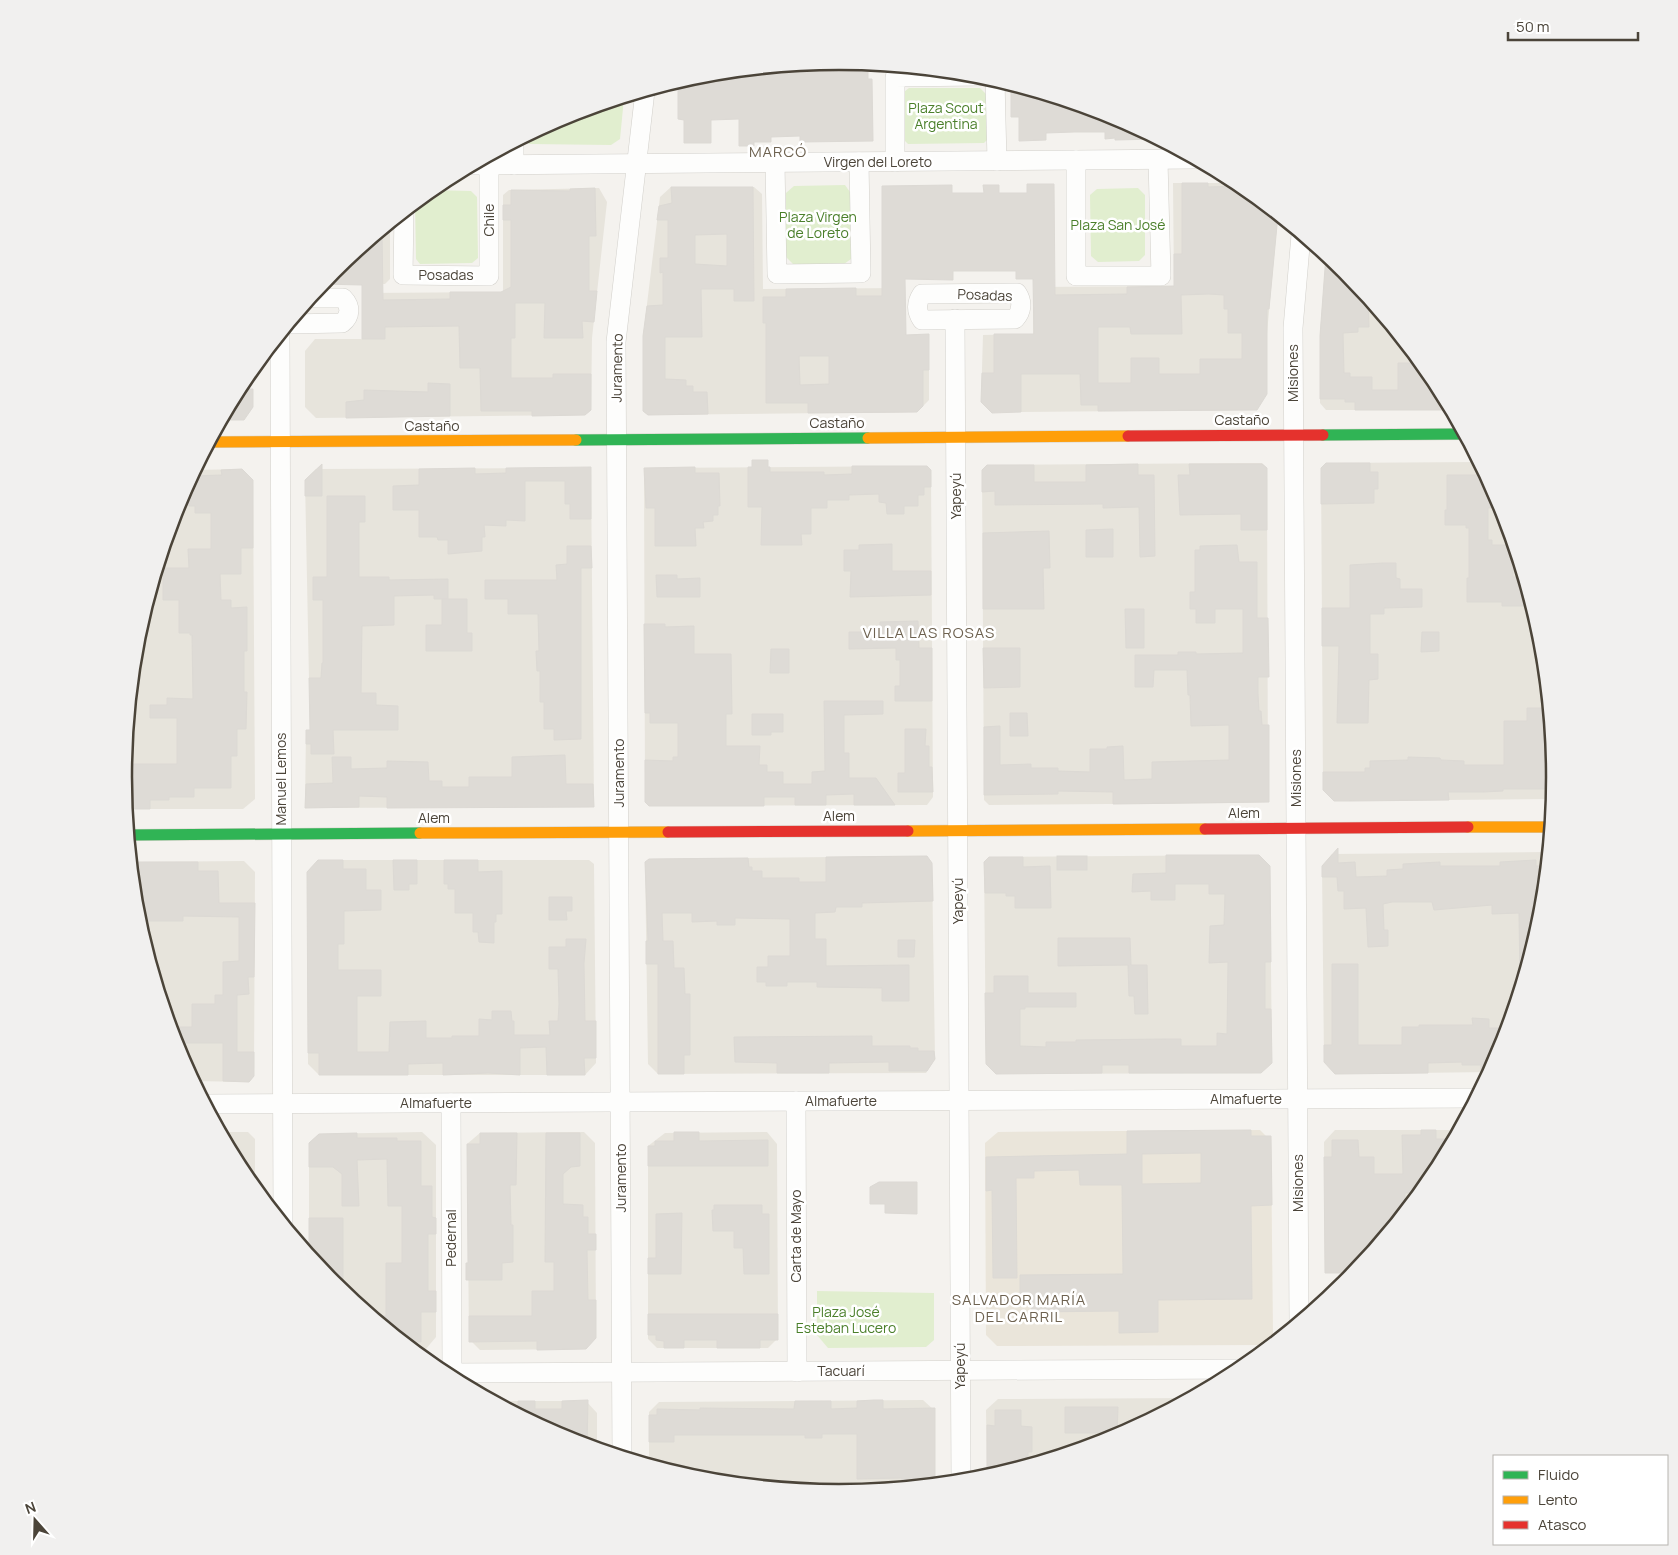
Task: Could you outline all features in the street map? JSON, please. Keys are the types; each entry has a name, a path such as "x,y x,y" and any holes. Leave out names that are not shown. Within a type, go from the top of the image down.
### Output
{"street":[{"path":"895,162 895,77 934,77"},
{"path":"996,88 997,161"},
{"name":"Juramento","path":"622,1450 616,342 644,98"},
{"path":"514,149 514,165"},
{"path":"1076,160 1076,276 1161,276 1164,155"},
{"name":"Virgen del Loreto","path":"485,165 997,161 1076,160 1164,155 1178,157"},
{"path":"775,163 777,274 861,274 859,162"},
{"name":"Chile","path":"481,167 490,276"},
{"name":"Posadas","path":"404,220 403,275 490,276"},
{"name":"Misiones","path":"1299,1314 1293,328 1300,242"},
{"name":"Posadas","path":"1017,293 1020,299 1021,309 1015,319 955,319 922,320 917,308 922,294 1017,293"},
{"path":"297,324 342,323 348,316 348,306 343,298 319,298"},
{"name":"Yapeyú","path":"955,319 961,1474"},
{"name":"Manuel Lemos","path":"280,345 282,1213"},
{"name":"Castaño","path":"216,442 1457,434"},
{"name":"Alem","path":"134,835 1545,827"},
{"name":"Almafuerte","path":"212,1104 1470,1098"},
{"name":"Carta de Mayo","path":"796,1101 797,1372"},
{"name":"Pedernal","path":"447,1367 451,1103"},
{"name":"Tacuarí","path":"457,1373 1227,1369"}],"shaded area":[{"path":"1173,183 1222,183 1277,222 1267,333 1242,333 1242,410 1021,412 981,402 983,335 1033,334 1033,291 1037,287 1174,286"},
{"path":"671,187 754,187 762,194 763,289 905,288 906,335 929,334 929,400 917,412 648,415 643,411 643,337 660,197"},
{"path":"599,188 607,202 592,338 591,410 585,415 316,418 305,407 305,351 315,339 362,339 366,293 503,292 503,195 509,190"},
{"path":"390,231 390,279 385,284 332,284"},
{"path":"1325,264 1371,311 1400,347 1443,410 1326,410 1320,403 1320,333"},
{"path":"1472,462 1493,507 1509,550 1533,639 1545,731 1546,799 1334,801 1323,790 1321,468 1326,463"},
{"path":"1262,463 1267,468 1268,801 989,805 984,800 982,470 987,465"},
{"path":"927,466 931,470 933,797 927,805 649,806 645,802 644,468"},
{"path":"587,468 591,471 594,804 591,807 309,808 305,804 306,730 310,730 305,480 316,469"},
{"path":"242,469 253,480 255,799 243,809 133,809 133,731 145,639 169,550 202,470"},
{"path":"1542,852 1533,916 1522,961 1509,1005 1482,1072 1335,1074 1324,1062 1322,866 1332,854"},
{"path":"1259,855 1270,866 1272,1063 1261,1073 996,1074 986,1064 984,862 989,857"},
{"path":"927,856 932,863 935,1059 926,1073 658,1074 648,1064 645,862 649,859"},
{"path":"318,860 589,860 594,864 596,1063 585,1075 319,1075 308,1064 307,872"},
{"path":"244,861 255,872 254,1076 249,1082 200,1081 169,1005 156,961 145,916 137,862"},
{"path":"1260,1130 1271,1141 1273,1334 1261,1345 997,1346 986,1335 985,1143 998,1132"},
{"path":"1335,1130 1453,1130 1427,1171 1400,1208 1354,1262 1325,1262 1324,1142"},
{"path":"227,1132 248,1132 255,1139 255,1176"},
{"path":"422,1132 436,1145 436,1337 425,1350 408,1339 373,1309 339,1278 309,1246 309,1143 319,1134"},
{"path":"584,1132 595,1143 596,1338 586,1349 480,1350 469,1339 467,1144 480,1133"},
{"path":"767,1132 777,1144 778,1338 768,1348 657,1348 648,1339 648,1146 665,1133"},
{"path":"1178,1398 1110,1431 1022,1461 987,1469 986,1410 998,1399"},
{"path":"923,1400 935,1411 935,1478 839,1485 793,1483 747,1479 656,1461 649,1459 649,1412 659,1402"},
{"path":"506,1401 586,1401 597,1413 597,1442 568,1431"}],"green space":[{"name":"Plaza Scout Argentina","path":"909,88 980,88 987,95 988,139 984,143 908,144 904,140 904,92"},
{"path":"623,104 620,139 611,145 529,144 528,142 568,124"},
{"name":"Plaza Virgen de Loreto","path":"845,185 850,192 851,259 844,264 793,264 786,257 786,193 794,186"},
{"name":"Plaza San José","path":"1138,188 1145,195 1145,255 1139,261 1098,262 1091,256 1090,195 1097,189"},
{"path":"444,190 471,191 477,197 478,258 472,263 420,264 416,259 415,211"},
{"name":"Plaza José Esteban Lucero","path":"817,1291 934,1293 934,1340 926,1347 828,1348 817,1335"}],"building":[{"path":"833,70 868,72 868,79 872,79 873,141 800,142 800,136 771,137 771,142 754,142 754,146 739,146 739,119 711,120 711,143 684,143 684,120 678,119 678,89 701,84 747,76"},
{"path":"1011,92 1066,108 1110,124 1144,139 1105,139 1105,132 1074,132 1046,133 1046,140 1019,141 1019,117 1011,117"},
{"path":"1182,183 1208,183 1208,187 1228,186 1277,222 1269,309 1267,309 1267,394 1257,410 1098,411 1098,405 1081,405 1080,374 1021,374 1021,412 992,413 981,402 982,373 994,373 994,334 1034,334 1033,279 1016,279 1016,271 953,271 953,280 905,279 906,335 929,334 929,370 923,370 923,406 917,412 808,413 808,403 766,403 766,323 763,323 763,297 786,297 786,289 856,288 856,296 882,296 882,186 952,185 952,193 984,193 983,185 999,185 999,193 1027,193 1027,184 1054,184 1055,295 1127,294 1127,287 1174,286 1174,254 1182,254","holes":["1181,295 1224,295 1224,309 1228,309 1228,333 1242,333 1242,359 1200,359 1200,374 1159,374 1159,358 1131,358 1131,383 1098,383 1098,327 1130,327 1131,334 1182,334","799,356 829,356 829,384 800,385"]},
{"path":"671,187 753,187 754,301 734,301 734,289 701,289 702,337 665,337 665,379 686,380 686,386 693,386 693,392 707,392 708,414 648,415 643,411 643,336 647,306 663,305 663,272 660,273 660,258 668,258 668,220 657,220 659,206 672,203","holes":["727,234 727,266 695,264 695,235"]},
{"path":"595,188 596,236 589,236 589,291 597,291 594,322 582,321 583,338 544,338 545,303 515,303 515,338 511,338 511,378 553,378 553,374 591,374 591,410 585,415 532,416 532,411 481,411 480,368 460,368 459,326 385,327 385,339 362,339 362,285 332,284 382,238 383,300 450,299 450,292 501,292 511,287 511,220 503,220 503,205 511,205 511,190 570,191 570,189"},
{"path":"1325,265 1368,308 1369,327 1358,327 1358,332 1343,333 1344,373 1350,373 1350,377 1372,377 1372,390 1398,390 1398,363 1412,363 1443,410 1355,410 1355,402 1345,402 1345,399 1320,399 1320,336"},
{"path":"428,383 450,384 450,416 346,418 346,402 364,400 364,390 428,392"},
{"path":"248,389 253,389 253,407 244,420 228,420"},
{"path":"752,460 768,460 770,472 824,472 824,475 852,474 852,466 927,466 931,470 931,487 924,487 924,495 918,495 918,506 904,506 904,514 887,514 886,503 879,502 879,494 849,495 849,500 827,500 827,508 811,508 811,534 801,534 802,545 761,545 762,507 748,507 748,467 752,467"},
{"path":"1326,463 1370,463 1370,472 1378,472 1378,489 1374,489 1374,503 1321,504 1321,468"},
{"path":"322,464 322,496 305,496 305,480"},
{"path":"1138,464 1138,475 1154,475 1155,556 1140,557 1139,507 1103,508 1103,504 995,505 995,491 982,492 982,470 987,465 1034,465 1034,482 1086,482 1086,465"},
{"path":"1189,464 1262,464 1267,468 1267,530 1241,530 1241,514 1180,515 1178,475 1190,475"},
{"path":"591,467 591,519 570,519 570,504 565,504 565,481 525,481 525,521 506,520 506,526 484,525 485,537 482,537 482,551 448,554 448,540 438,540 437,537 419,537 419,510 393,510 393,486 419,485 419,469 475,468 475,474 506,473 506,468"},
{"path":"695,467 695,473 719,473 720,506 718,506 718,515 713,515 713,521 703,522 704,528 695,528 696,546 655,546 655,508 646,508 644,468"},
{"path":"242,469 253,480 253,548 241,548 241,574 220,574 221,600 231,600 231,608 247,607 247,651 244,651 244,692 247,692 246,729 237,729 237,756 231,756 231,788 194,788 194,797 169,797 169,800 150,800 150,809 133,809 132,764 177,764 177,718 150,718 150,705 167,705 167,698 193,699 192,635 190,633 179,633 179,600 163,600 163,570 164,568 189,568 188,549 211,549 211,513 195,513 195,506 189,506 189,504 186,504 199,476 222,475 221,470"},
{"path":"1478,473 1493,507 1488,508 1488,540 1492,540 1492,545 1507,545 1513,564 1513,577 1517,577 1525,606 1502,606 1502,602 1467,602 1469,528 1466,528 1466,525 1445,525 1447,475 1477,475"},
{"path":"327,496 365,496 365,522 359,522 359,577 389,577 389,580 448,579 448,599 434,599 434,595 394,596 394,625 362,626 361,693 376,693 376,705 398,706 398,730 333,730 334,754 311,754 311,744 306,744 306,730 310,730 309,678 321,678 323,663 323,600 313,600 313,577 327,577"},
{"path":"1113,529 1113,557 1086,557 1086,530"},
{"path":"1049,531 1050,568 1043,568 1044,609 983,609 983,533"},
{"path":"892,544 892,571 931,571 931,595 850,597 851,571 844,571 844,550 859,550 859,545"},
{"path":"1237,545 1239,562 1257,562 1257,618 1268,618 1269,677 1258,677 1258,694 1262,725 1269,725 1269,802 1113,804 1113,792 1058,791 1058,794 984,795 984,727 1000,726 1000,765 1031,764 1031,768 1058,768 1058,771 1090,772 1090,749 1107,749 1107,747 1123,746 1124,780 1152,779 1152,762 1229,760 1229,725 1191,726 1187,670 1154,670 1153,687 1135,687 1135,655 1178,655 1178,652 1196,652 1196,654 1243,653 1243,609 1215,609 1215,623 1196,623 1196,609 1190,609 1190,592 1195,592 1195,550 1200,550 1200,546"},
{"path":"567,546 591,546 592,568 581,568 581,739 554,740 554,729 544,729 544,702 540,702 540,671 537,671 536,651 539,651 538,614 508,614 508,599 485,599 485,580 557,580 556,565 567,564"},
{"path":"1396,563 1396,578 1400,579 1400,589 1422,589 1422,607 1384,608 1384,614 1370,614 1370,654 1378,654 1378,679 1369,680 1368,723 1337,723 1339,646 1322,646 1322,608 1350,608 1350,565"},
{"path":"656,575 677,575 677,579 700,578 700,597 657,597"},
{"path":"442,599 467,599 467,633 472,633 472,651 426,651 426,625 442,625"},
{"path":"1125,609 1144,609 1144,648 1126,648"},
{"path":"918,621 919,648 932,648 932,701 895,701 895,686 900,686 900,660 896,660 896,648 849,649 849,632 872,632 872,629 880,629 880,622"},
{"path":"644,624 665,624 665,627 694,626 694,654 731,654 732,714 726,714 726,746 760,746 759,765 767,765 767,772 783,772 783,784 812,784 812,772 825,771 824,701 883,701 883,714 844,715 844,753 849,753 849,778 876,778 895,805 854,805 854,794 826,795 826,805 795,805 795,797 764,797 764,806 649,806 645,802 645,760 673,761 673,757 678,757 678,723 650,723 650,713 645,713"},
{"path":"1422,632 1439,632 1439,651 1421,652"},
{"path":"983,648 1020,648 1020,687 984,688"},
{"path":"771,649 789,649 789,673 770,673"},
{"path":"1527,708 1542,708 1545,731 1546,789 1448,792 1449,800 1349,801 1334,801 1323,790 1323,772 1365,772 1365,768 1370,768 1370,761 1408,760 1408,757 1464,761 1464,765 1504,765 1504,721 1527,721"},
{"path":"1010,713 1027,713 1028,736 1010,736"},
{"path":"752,714 783,714 783,732 771,732 771,735 752,735"},
{"path":"905,729 926,729 925,746 929,746 929,767 932,767 933,792 898,792 898,773 905,773"},
{"path":"565,755 566,784 593,784 594,807 387,808 387,797 359,796 359,807 305,808 306,784 333,783 332,757 351,757 351,769 387,768 387,761 428,762 429,781 442,781 442,787 469,787 469,777 512,777 512,757"},
{"path":"1338,848 1338,863 1355,862 1356,877 1387,876 1387,870 1403,869 1403,864 1440,862 1440,866 1500,866 1500,862 1536,860 1536,866 1540,866 1540,870 1533,916 1520,968 1519,913 1492,914 1492,905 1434,910 1432,902 1392,902 1383,904 1384,930 1388,930 1388,946 1368,947 1366,908 1344,909 1344,891 1338,891 1337,877 1322,877 1322,866"},
{"path":"1166,855 1259,855 1270,866 1271,962 1265,962 1265,1009 1271,1009 1272,1063 1261,1073 1129,1073 1129,1065 1102,1065 1102,1073 996,1074 986,1064 985,993 994,993 994,976 1028,976 1028,993 1076,993 1076,1007 1025,1007 1025,1009 1020,1009 1020,1046 1046,1047 1046,1042 1076,1042 1076,1040 1181,1039 1181,1046 1217,1046 1217,1033 1227,1034 1228,962 1209,963 1210,926 1224,925 1225,894 1209,894 1209,884 1175,884 1175,900 1151,900 1151,891 1132,892 1133,874 1166,873"},
{"path":"927,856 932,863 933,901 862,903 862,907 836,907 835,912 815,913 815,939 826,939 826,966 909,965 909,1001 882,1001 882,988 817,987 817,982 787,982 787,986 766,986 766,982 757,982 757,967 768,967 768,956 790,956 790,919 735,918 735,925 717,925 717,921 692,922 692,913 662,913 663,941 673,941 674,968 684,968 685,994 690,994 690,1055 684,1055 684,1074 658,1074 658,964 646,964 646,941 648,941 645,862 649,859 748,858 749,867 752,867 752,871 762,871 762,878 799,878 799,882 826,882 826,857"},
{"path":"1057,856 1087,856 1087,870 1057,870"},
{"path":"989,857 1023,857 1023,867 1050,866 1051,908 1015,908 1015,896 1006,896 1006,893 985,893 984,862"},
{"path":"318,860 343,860 343,869 366,869 366,890 381,890 381,910 344,911 344,944 338,944 338,970 381,970 381,996 357,996 357,1052 389,1052 390,1022 426,1021 426,1038 479,1036 479,1019 492,1020 492,1011 511,1011 512,1021 514,1021 514,1035 550,1035 549,1021 558,1021 559,1004 558,969 549,969 549,947 566,947 566,939 586,939 584,963 585,1021 596,1021 596,1058 584,1058 585,1075 547,1075 546,1047 520,1048 520,1075 488,1073 443,1075 443,1063 408,1064 408,1075 319,1075 319,1053 308,1053 307,872"},
{"path":"393,860 417,860 417,884 409,884 409,890 394,890"},
{"path":"444,860 478,860 478,872 502,871 502,914 496,914 494,943 479,942 478,932 473,932 473,913 455,913 455,889 448,889 448,884 444,884"},
{"path":"137,862 198,862 198,871 218,871 219,903 255,903 254,977 248,977 249,994 237,995 237,1052 254,1052 254,1076 249,1082 223,1081 223,1043 183,1043 177,1027 192,1027 192,1004 215,1004 215,995 223,995 223,962 239,961 239,917 183,916 183,921 146,921"},
{"path":"549,897 572,897 572,911 566,911 567,920 549,920"},
{"path":"1058,938 1130,938 1131,965 1147,965 1148,1014 1135,1014 1134,996 1129,996 1128,965 1058,966"},
{"path":"898,940 915,940 914,957 898,957"},
{"path":"1332,964 1358,964 1358,1045 1402,1045 1402,1027 1419,1027 1419,1025 1473,1025 1472,1018 1489,1019 1489,1028 1500,1028 1482,1072 1481,1065 1462,1065 1462,1062 1428,1063 1428,1073 1335,1074 1324,1062 1324,1045 1332,1045"},
{"path":"872,1036 872,1046 910,1046 910,1048 918,1048 918,1051 934,1051 935,1059 927,1071 889,1071 889,1062 829,1063 829,1073 777,1073 777,1063 735,1062 734,1037"},
{"path":"1251,1130 1251,1136 1271,1136 1272,1205 1251,1206 1252,1299 1158,1300 1158,1332 1119,1333 1119,1311 1032,1312 1031,1302 1020,1302 1020,1275 1123,1274 1122,1185 1080,1185 1079,1170 1034,1171 1034,1178 1016,1178 1017,1278 993,1278 992,1190 986,1191 986,1157 1127,1154 1127,1131","holes":["1201,1153 1201,1183 1142,1184 1142,1154"]},
{"path":"1421,1130 1436,1130 1436,1139 1447,1139 1427,1171 1411,1193 1405,1193 1405,1201 1371,1244 1344,1273 1325,1273 1324,1157 1332,1157 1332,1140 1358,1140 1359,1157 1374,1157 1374,1174 1403,1174 1402,1135 1421,1135"},
{"path":"674,1132 699,1132 699,1141 768,1140 768,1166 648,1166 648,1146 655,1146 655,1141 674,1141"},
{"path":"357,1133 357,1138 397,1138 397,1141 421,1141 421,1186 432,1186 432,1217 436,1218 436,1234 428,1234 428,1291 436,1291 436,1312 421,1312 421,1342 412,1342 381,1316 386,1316 386,1263 402,1263 402,1206 388,1206 387,1159 357,1160 359,1206 342,1206 342,1174 333,1167 309,1167 309,1143 319,1134"},
{"path":"480,1133 517,1133 516,1185 510,1185 513,1262 502,1263 502,1280 466,1280 466,1263 468,1263 467,1144 480,1144"},
{"path":"546,1133 580,1133 580,1166 571,1167 563,1174 563,1204 583,1205 583,1217 588,1217 588,1234 596,1234 596,1250 587,1250 588,1300 596,1300 596,1338 586,1349 537,1350 537,1341 469,1342 469,1316 532,1316 532,1291 554,1291 554,1262 545,1262"},
{"path":"879,1182 917,1182 917,1214 885,1213 885,1204 870,1204 870,1187"},
{"path":"714,1205 762,1205 762,1214 769,1214 769,1274 744,1274 743,1248 734,1248 734,1231 713,1231 712,1210 714,1210"},
{"path":"682,1213 681,1274 648,1274 648,1258 656,1258 656,1214"},
{"path":"309,1218 343,1218 343,1282 339,1278 309,1246"},
{"path":"648,1314 778,1314 778,1340 760,1340 760,1348 717,1348 717,1340 684,1340 684,1348 664,1348 664,1341 656,1340 656,1335 648,1335"},
{"path":"588,1400 587,1438 518,1408 518,1401 535,1401 535,1409 562,1409 562,1401"},
{"path":"883,1400 883,1409 935,1408 935,1478 902,1482 902,1478 857,1479 857,1434 822,1434 822,1438 805,1438 805,1435 674,1435 674,1442 649,1442 649,1415 657,1415 657,1409 794,1409 795,1401 831,1401 831,1409 857,1408 857,1401"},
{"path":"1065,1407 1118,1407 1117,1428 1104,1433 1065,1433"},
{"path":"995,1410 1021,1410 1021,1426 1032,1427 1032,1452 1028,1452 1028,1459 987,1469 987,1425 995,1426"}],"traffic: fast":[{"path":"1323,435 1457,434"},
{"path":"576,440 868,438"},
{"path":"134,835 420,833"}],"traffic: slow":[{"path":"868,438 1128,436"},
{"path":"216,442 576,440"},
{"path":"1468,827 1545,827"},
{"path":"908,831 1205,829"},
{"path":"420,833 668,832"}],"traffic: jam":[{"path":"1128,436 1323,435"},
{"path":"1205,829 1468,827"},
{"path":"668,832 908,831"}],"district":[{"name":"MARCÓ","path":"778,152"},
{"name":"VILLA LAS ROSAS","path":"929,633"},
{"name":"SALVADOR MARÍA DEL CARRIL","path":"1019,1308"}]}
